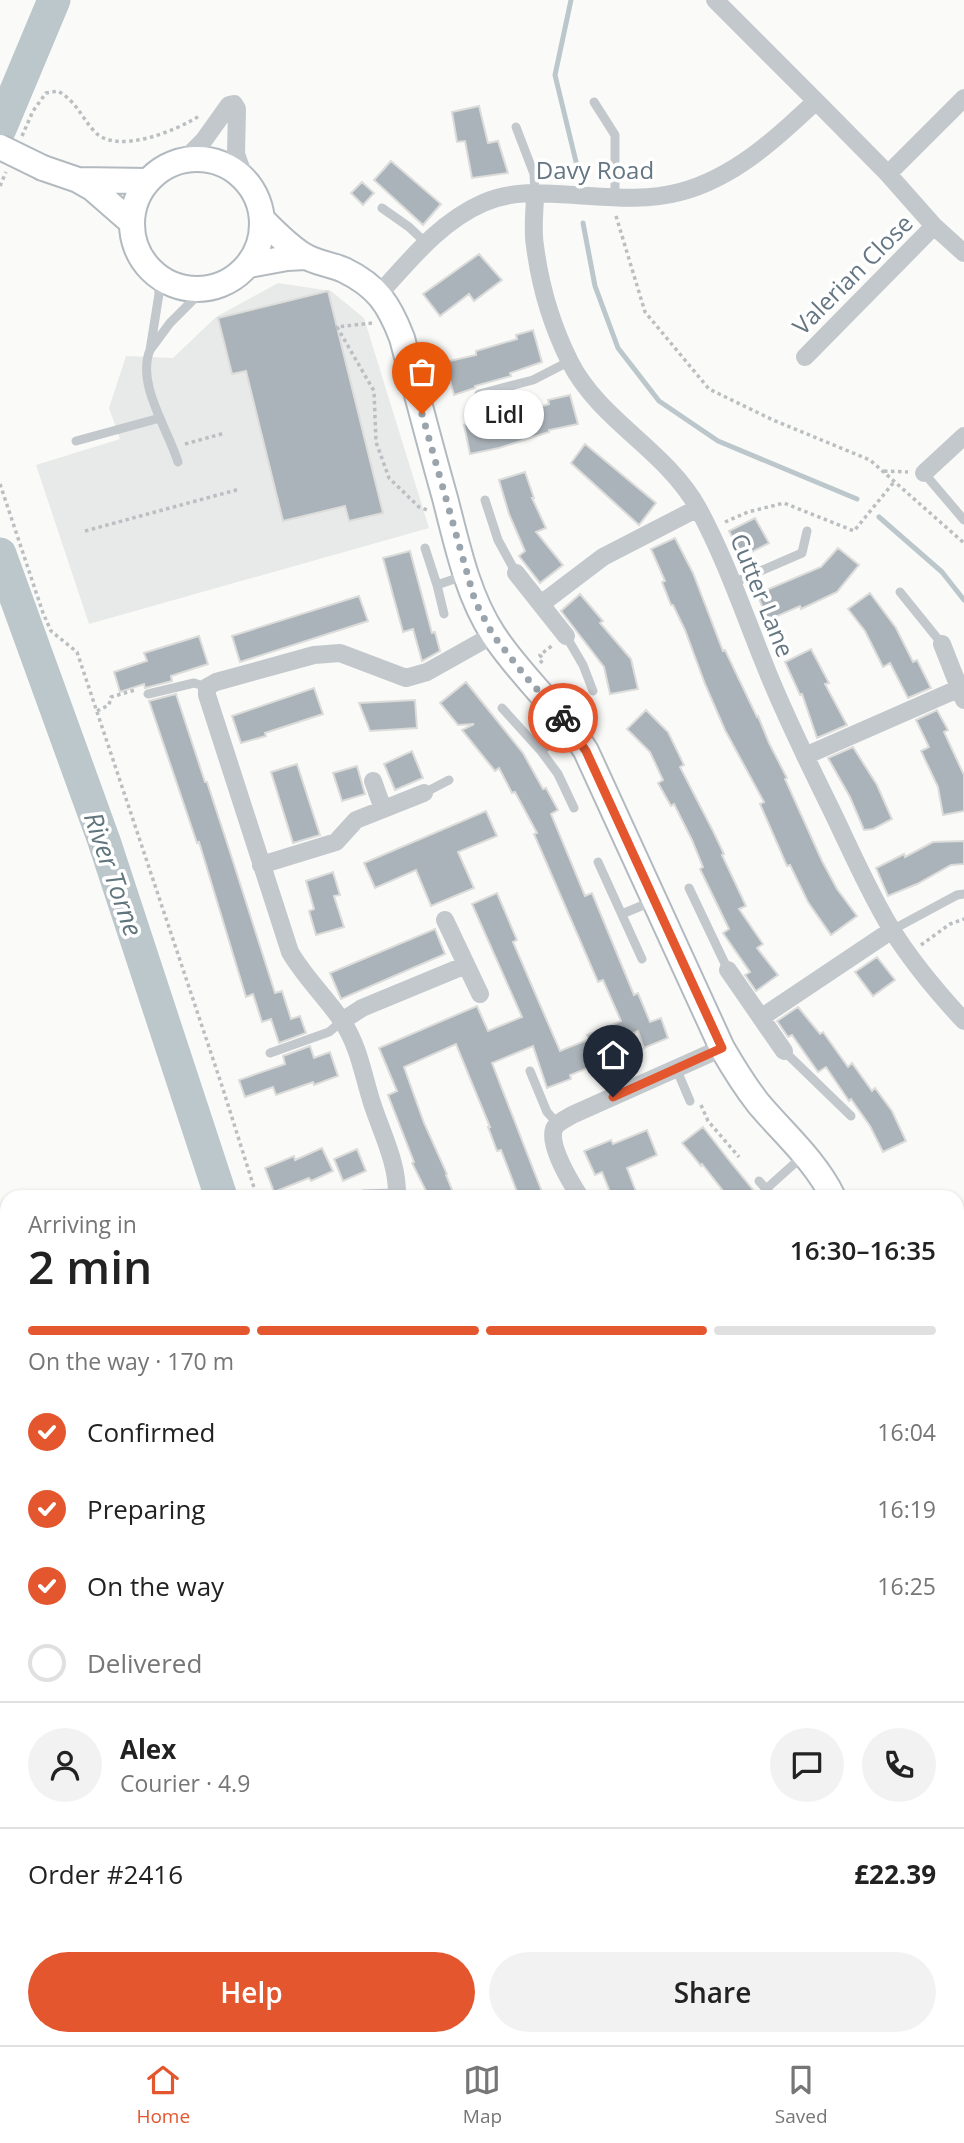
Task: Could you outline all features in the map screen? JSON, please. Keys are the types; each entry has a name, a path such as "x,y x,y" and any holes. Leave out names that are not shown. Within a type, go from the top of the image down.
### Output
{"street":[{"path":"715,0 888,174 934,226 964,253"},
{"path":"888,174 964,98"},
{"name":"Davy Road","path":"379,294 425,243 452,220 484,203 503,196 535,193 642,198 680,192 722,175 775,140 816,100"},
{"path":"184,160 204,140 225,110 231,104 236,106 236,154 245,179 257,198 262,219 261,241 249,265 229,282 203,290 177,288 158,278 142,262 133,243 131,222 135,201 147,181 163,168 184,160 206,159 227,166 245,179"},
{"path":"9,153 78,180 92,188 131,222"},
{"path":"78,180 147,181"},
{"name":"Cutter Lane","path":"535,193 534,244 549,306 570,361 598,404 687,489 733,583 765,666 806,755 892,930 964,1021"},
{"path":"262,219 305,257 344,271 379,294 395,321 475,601 493,635 571,727 586,751 722,1048 740,1079 805,1154 830,1190"},
{"name":"Valerian Close","path":"805,357 934,226"},
{"path":"249,265 305,257"},
{"path":"924,473 964,436"},
{"path":"541,604 603,557 698,508"},
{"path":"516,573 566,636"},
{"path":"397,1190 395,1166 356,1047 342,1021 303,974 290,952 207,695 207,687 216,682 314,654 340,653 406,678 427,672 493,635"},
{"path":"806,755 962,694 942,643"},
{"path":"373,781 383,809"},
{"path":"261,865 336,842 356,820 424,793"},
{"path":"445,920 480,994"},
{"path":"762,1017 892,930"},
{"path":"342,1021 362,1008 466,965"},
{"path":"728,970 784,1051"},
{"path":"576,1190 554,1147 553,1131 558,1124 572,1115 722,1048"}],"lane":[{"path":"594,102 615,135 615,198"},
{"path":"516,127 534,174 535,193"},
{"path":"382,208 410,227 425,243"},
{"path":"158,278 159,293 148,356 148,377 152,400 178,462"},
{"path":"150,350 170,323 203,290"},
{"path":"479,394 533,380 570,361"},
{"path":"76,441 160,418"},
{"path":"924,473 964,520"},
{"path":"485,500 498,540 516,573"},
{"path":"733,583 802,553 807,531"},
{"path":"425,548 444,614"},
{"path":"437,585 466,575"},
{"path":"900,592 942,643"},
{"path":"566,636 583,665 593,691"},
{"path":"148,694 194,683 207,687"},
{"path":"502,708 558,774 575,808"},
{"path":"541,751 571,727"},
{"path":"424,793 449,780"},
{"path":"598,862 642,960"},
{"path":"689,888 728,970"},
{"path":"892,930 957,895 964,894"},
{"path":"622,914 655,900"},
{"path":"270,1053 328,1032 342,1021"},
{"path":"784,1051 851,1116"},
{"path":"676,1068 694,1100"},
{"path":"530,1071 547,1112 558,1124"},
{"path":"766,1189 805,1154"}],"path":[{"path":"0,186 9,153 46,93 58,91 71,98 96,134 109,141 127,143 192,120 212,107 225,110"},
{"path":"615,198 615,210 645,312 709,389 773,420 870,460 964,543"},
{"path":"395,321 337,327 374,391 376,442 390,478 419,508 449,516"},
{"path":"173,447 225,433"},
{"path":"882,471 924,473"},
{"path":"709,530 748,512 784,503 853,531 894,482"},
{"path":"0,485 51,631 77,652 255,1190"},
{"path":"85,531 240,489"},
{"path":"526,677 543,660 540,655 566,636"},
{"path":"909,954 950,924 964,919"},
{"path":"694,1100 739,1157"}],"shaded area":[{"path":"278,283 331,291 364,318 429,528 89,624 36,465 120,439 109,408 126,356 173,358 216,317"}],"building":[{"path":"479,106 488,143 498,141 508,173 472,178 465,141 457,142 452,112"},
{"path":"391,161 441,204 423,225 374,180"},
{"path":"362,182 374,193 363,205 351,193"},
{"path":"479,254 502,280 474,301 469,294 440,316 423,294"},
{"path":"328,291 383,513 349,521 345,506 283,521 246,371 232,374 218,318"},
{"path":"533,330 542,362 510,373 511,376 454,395 445,362 476,355 476,351 517,339 516,335"},
{"path":"570,395 578,424 470,454 464,425 512,413 513,415 549,404 548,400"},
{"path":"585,444 656,503 639,525 571,463"},
{"path":"525,472 532,498 546,528 536,532 563,565 540,583 519,556 525,551 509,514 499,480"},
{"path":"755,518 769,543 742,557 729,531"},
{"path":"675,538 693,573 723,651 725,650 758,716 822,861 837,889 857,916 831,935 808,902 790,865 787,866 760,804 764,802 725,730 685,630 671,605 662,582 665,581 651,549"},
{"path":"838,548 859,565 837,592 801,609 800,606 768,620 757,594 821,567"},
{"path":"410,551 432,633 435,632 440,651 422,661 413,629 403,632 383,558"},
{"path":"870,593 896,628 913,662 917,660 931,688 908,698 890,663 883,667 865,631 848,609"},
{"path":"580,594 603,621 600,623 631,659 638,689 610,694 604,667 561,611"},
{"path":"359,596 368,621 240,662 232,636"},
{"path":"199,636 208,664 171,676 172,681 145,688 144,684 120,692 114,672 147,661 144,653"},
{"path":"811,649 829,683 825,684 847,725 817,738 802,694 800,695 785,662"},
{"path":"466,682 523,753 543,789 546,788 558,810 551,814 585,896 592,893 634,995 638,993 650,1022 661,1018 668,1038 644,1048 638,1031 593,1050 587,1035 621,1021 603,980 598,982 534,834 537,833 515,792 512,793 499,768 495,771 462,730 474,724 458,725 440,703"},
{"path":"314,688 323,714 241,743 232,716"},
{"path":"176,694 275,993 282,991 291,1019 300,1016 306,1033 279,1043 271,1019 262,1022 253,994 246,997 199,842 197,843 149,701"},
{"path":"415,700 417,728 370,731 359,703"},
{"path":"646,710 668,732 684,765 680,767 724,854 722,855 746,906 739,909 763,944 757,948 778,975 756,991 745,975 750,972 723,933 729,929 700,869 703,867 692,840 674,804 671,806 658,783 663,780 650,752 627,729"},
{"path":"937,710 948,730 944,732 964,775 964,811 943,815 938,787 921,751 929,747 916,720"},
{"path":"853,747 877,785 892,819 873,829 864,830 850,797 828,758"},
{"path":"412,751 423,778 395,790 384,764"},
{"path":"297,764 320,835 293,843 271,772"},
{"path":"357,766 365,794 342,801 333,773"},
{"path":"486,811 497,836 458,852 474,888 431,906 416,870 375,888 364,863"},
{"path":"964,841 964,864 951,865 888,896 876,868 933,842"},
{"path":"333,872 340,895 334,896 344,927 316,935 309,911 314,909 306,881"},
{"path":"497,893 517,940 513,942 560,1051 587,1040 596,1065 547,1088 533,1046 492,1063 541,1190 516,1190 501,1150 497,1151 456,1044 404,1067 452,1190 426,1190 412,1163 414,1162 388,1095 397,1091 379,1048 477,1006 488,1031 522,1017 472,904"},
{"path":"435,929 445,954 341,999 330,973"},
{"path":"877,957 895,980 873,996 855,972"},
{"path":"798,1007 820,1034 823,1032 848,1067 852,1063 872,1091 875,1088 892,1111 906,1141 883,1152 870,1126 826,1067 818,1072 792,1035 788,1037 777,1021"},
{"path":"310,1046 314,1058 330,1052 338,1076 276,1095 273,1087 245,1097 239,1080 285,1064 283,1056"},
{"path":"703,1127 753,1190 722,1190 682,1143"},
{"path":"647,1130 657,1155 627,1168 635,1190 609,1190 602,1172 595,1175 584,1151 611,1140 613,1144"},
{"path":"322,1148 333,1171 311,1181 309,1178 273,1190 265,1168 294,1156 295,1160"},
{"path":"357,1149 366,1171 343,1181 334,1159"}],"waterway":[{"name":"River Torne","path":"0,129 54,0"},
{"path":"571,0 555,75 578,170"},
{"path":"583,223 595,286 618,348 659,401 718,441 857,499"},
{"path":"879,517 942,572 964,600"},
{"name":"River Torne","path":"0,554 104,841 219,1190"}],"way so far":[{"path":"422,414 475,601 493,635 563,718"}],"place":[{"name":"Lidl","path":"422,414"}],"route":[{"path":"563,718 586,751 722,1048 613,1097"}]}
